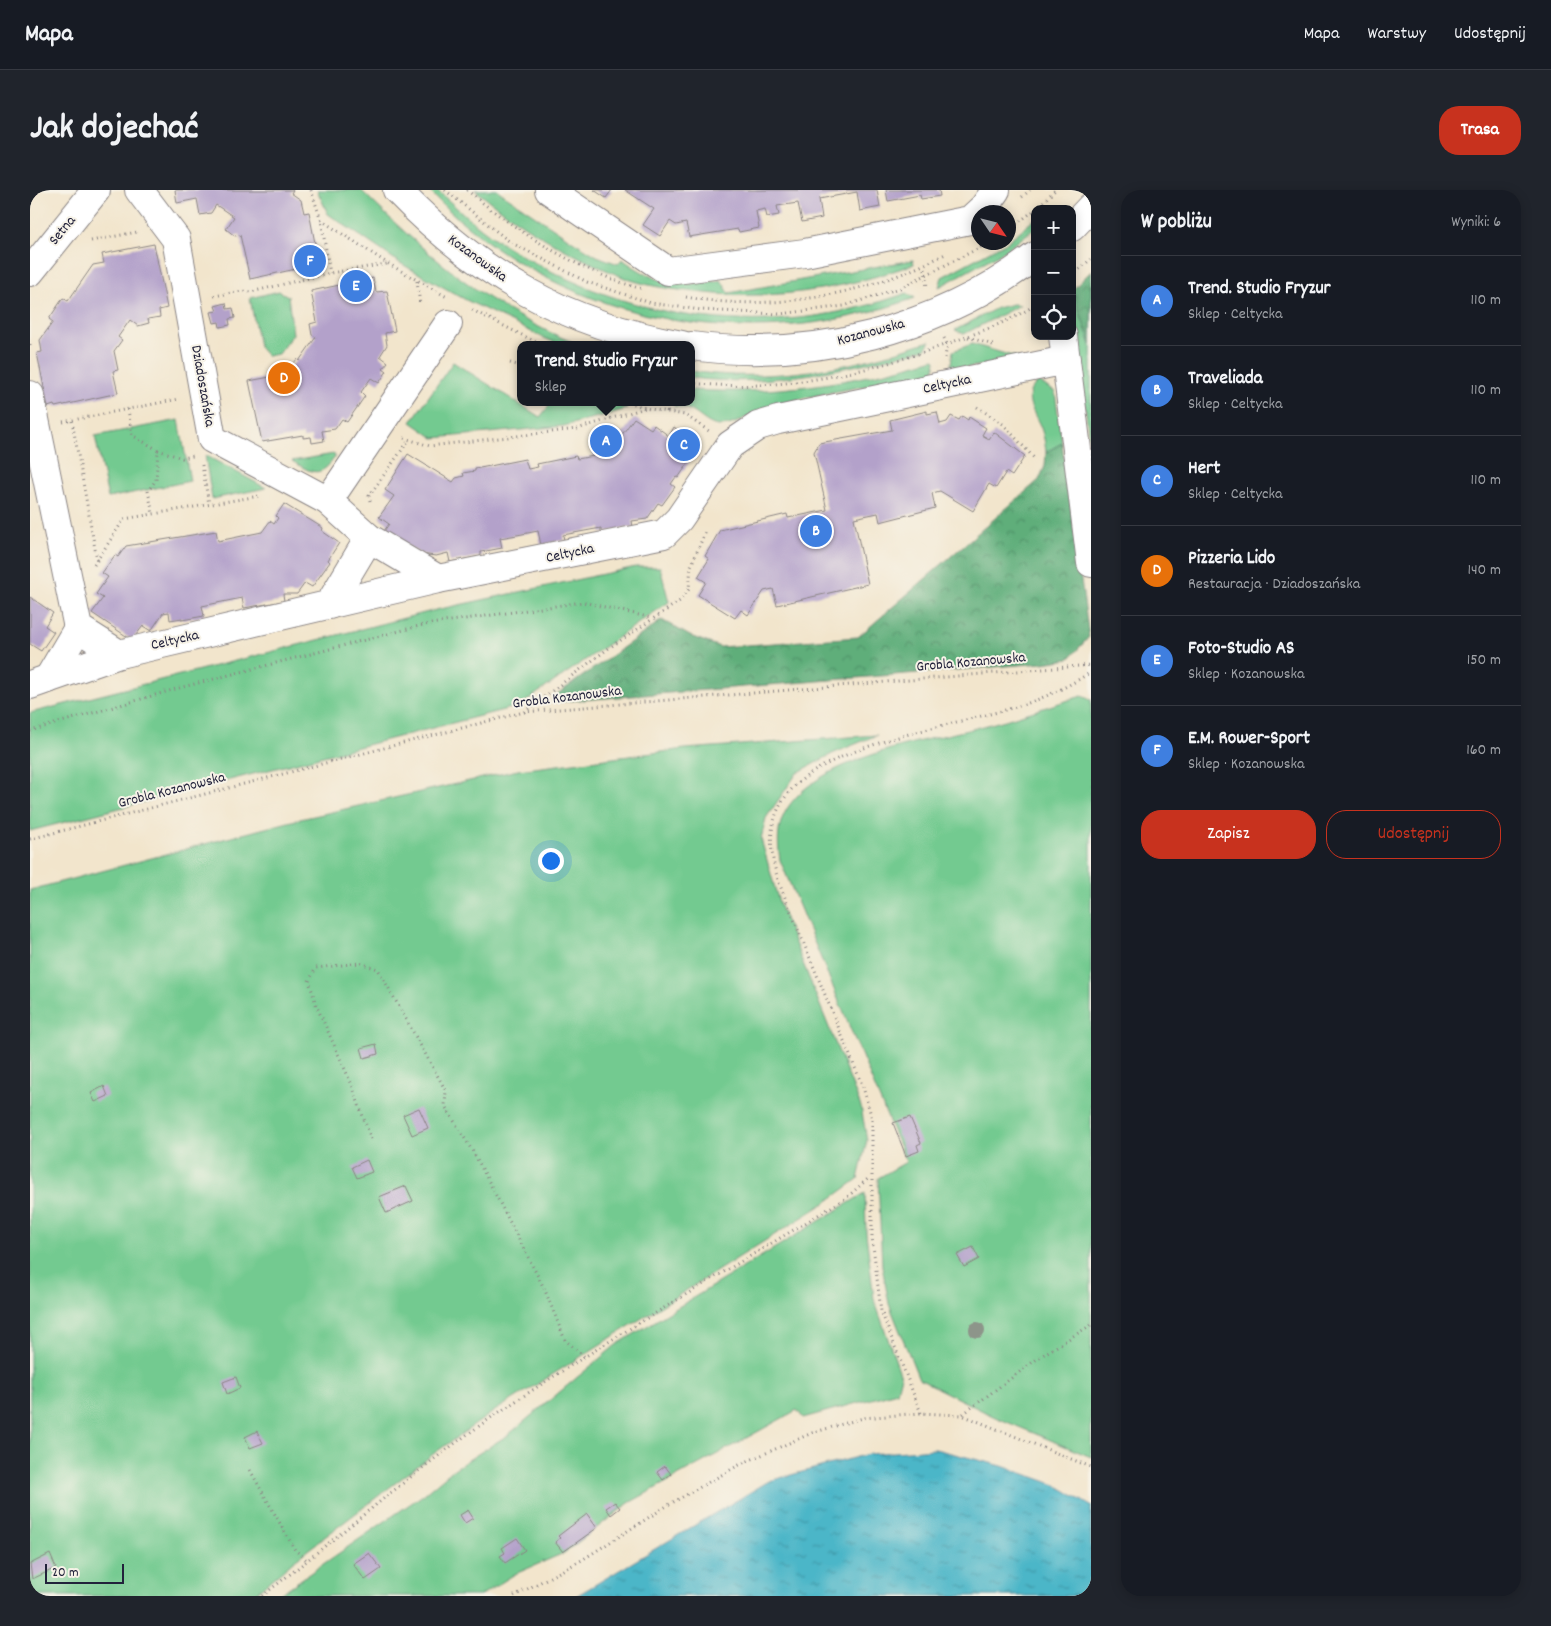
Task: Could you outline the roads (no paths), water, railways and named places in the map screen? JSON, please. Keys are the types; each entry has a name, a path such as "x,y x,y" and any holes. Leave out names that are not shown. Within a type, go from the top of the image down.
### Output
{"street":[{"name":"Setna","path":"30,272 96,190"},
{"name":"Dziadoszańska","path":"138,190 176,239 212,439 328,502 369,538 438,579"},
{"name":"Kozanowska","path":"397,190 439,231 472,258 537,298 601,326 665,341"},
{"path":"549,190 668,271 805,253 970,220 984,207 996,190"},
{"path":"1076,222 1091,207"},
{"name":"Kozanowska","path":"695,346 732,349 798,348 825,345 876,334 907,324 967,298 1031,261"},
{"path":"328,502 455,310"},
{"path":"1065,348 1091,564"},
{"name":"Celtycka","path":"39,682 119,654 438,579 664,534 679,518 730,445 758,426 1065,348"},
{"path":"30,395 78,628 119,654"},
{"path":"329,605 369,538"},
{"path":"39,682 78,628"}],"water":[{"path":"935,1449 1002,1466 1056,1485 1091,1506 1091,1596 576,1596 769,1481 868,1454"}],"place":[{"name":"E.M. Rower-Sport","path":"310,261"},
{"name":"Foto-Studio AS","path":"356,286"},
{"name":"Pizzeria Lido","path":"284,378"},
{"name":"Trend. Studio Fryzur","path":"606,441"},
{"name":"Hert","path":"684,445"},
{"name":"Traveliada","path":"816,531"}]}
